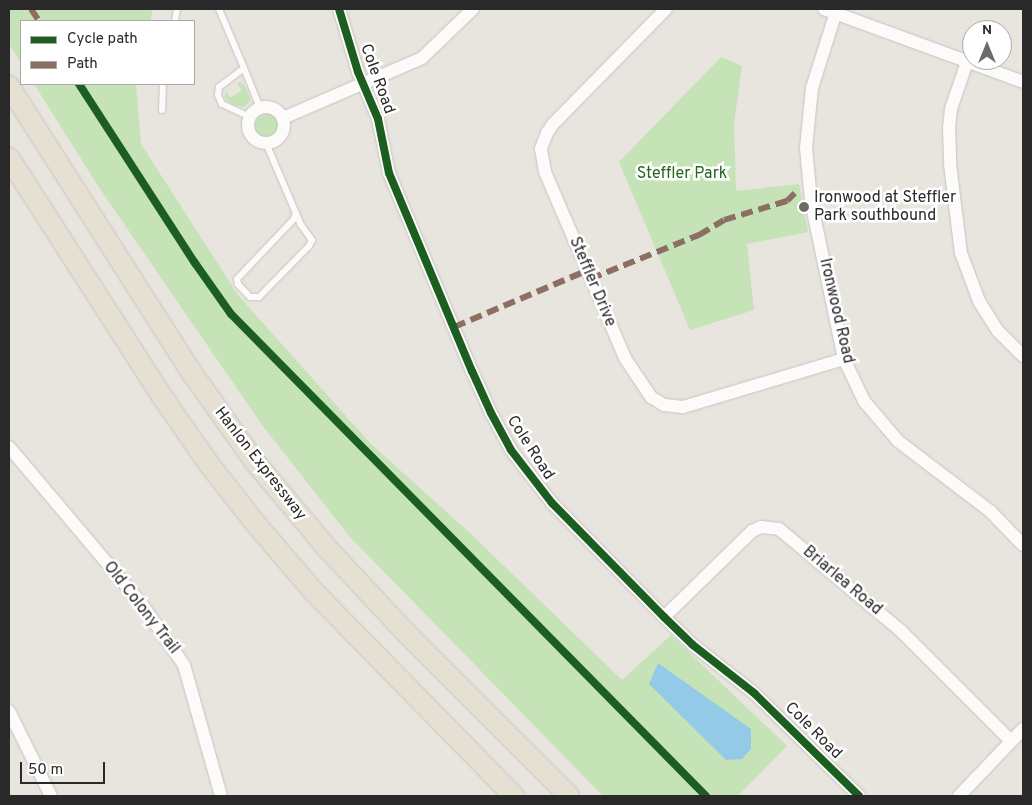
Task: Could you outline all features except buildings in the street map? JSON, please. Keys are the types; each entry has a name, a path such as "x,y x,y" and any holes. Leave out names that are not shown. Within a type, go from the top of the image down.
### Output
{"highway":[{"name":"Hanlon Expressway","path":"9,86 192,373 260,469 326,547 407,634 569,796"},
{"path":"9,158 161,395 209,464 256,524 314,592 514,796"}],"street":[{"name":"Cole Road","path":"339,9 363,84 378,119 389,173 472,371 504,438 530,476 552,503 664,617 693,645 754,693 859,796"},
{"path":"283,118 422,58 473,9"},
{"name":"Steffler Drive","path":"666,9 553,124 547,132 541,149 546,172 625,358 651,397 664,405 683,407 844,359"},
{"path":"832,10 962,60"},
{"name":"Ironwood Road","path":"832,10 812,88 806,148 812,201 844,359 864,401 898,441 990,511 1023,545"},
{"path":"964,70 951,109 948,137 951,182 961,252 979,301 998,331 1023,356"},
{"path":"989,70 1023,82"},
{"path":"260,108 271,108 283,118 282,135 274,142 258,141 250,133 250,117 260,108"},
{"name":"Old Colony Trail","path":"9,447 141,603 184,665 221,796"},
{"name":"Briarlea Road","path":"664,617 752,531 761,527 779,529 900,630 1010,741"},
{"path":"9,711 51,796"},
{"path":"959,796 1023,729"}],"lane":[{"path":"220,9 260,108"},
{"path":"244,68 219,87 218,95 222,104 250,117"},
{"path":"162,110 163,85"},
{"path":"266,143 296,213 301,225 311,236 311,243 259,297 250,297 238,284 237,279 294,219 296,213"}],"green space":[{"path":"9,9 153,9 150,20 20,20 20,61 9,44"},
{"name":"Steffler Park","path":"721,57 742,66 734,125 736,191 799,184 808,232 747,244 754,310 690,330 619,162"},
{"path":"240,82 245,86 251,100 244,107 233,105 225,98 226,91 230,98 242,90 237,84"},
{"path":"35,85 136,85 141,144 238,295 371,444 472,535 622,680 671,635 787,746 738,796 603,796 350,537 262,425 98,186"},
{"path":"267,114 272,115 278,121 278,131 272,137 267,138 262,137 256,131 255,126 256,121 262,115"}],"water":[{"path":"658,663 751,729 751,749 742,759 726,760 649,684"}],"marked path":[{"path":"31,9 38,20"},
{"path":"590,279 699,235 724,220 787,201 795,193"},
{"path":"454,327 586,271"}],"cycle path":[{"path":"339,9 358,72 378,119 389,173 472,371 491,413 511,450 552,503 664,617 693,645 754,693 859,796"},
{"path":"80,85 195,263 231,314 706,796"}],"place":[{"name":"Ironwood at Steffler Park southbound","path":"804,207"}]}
